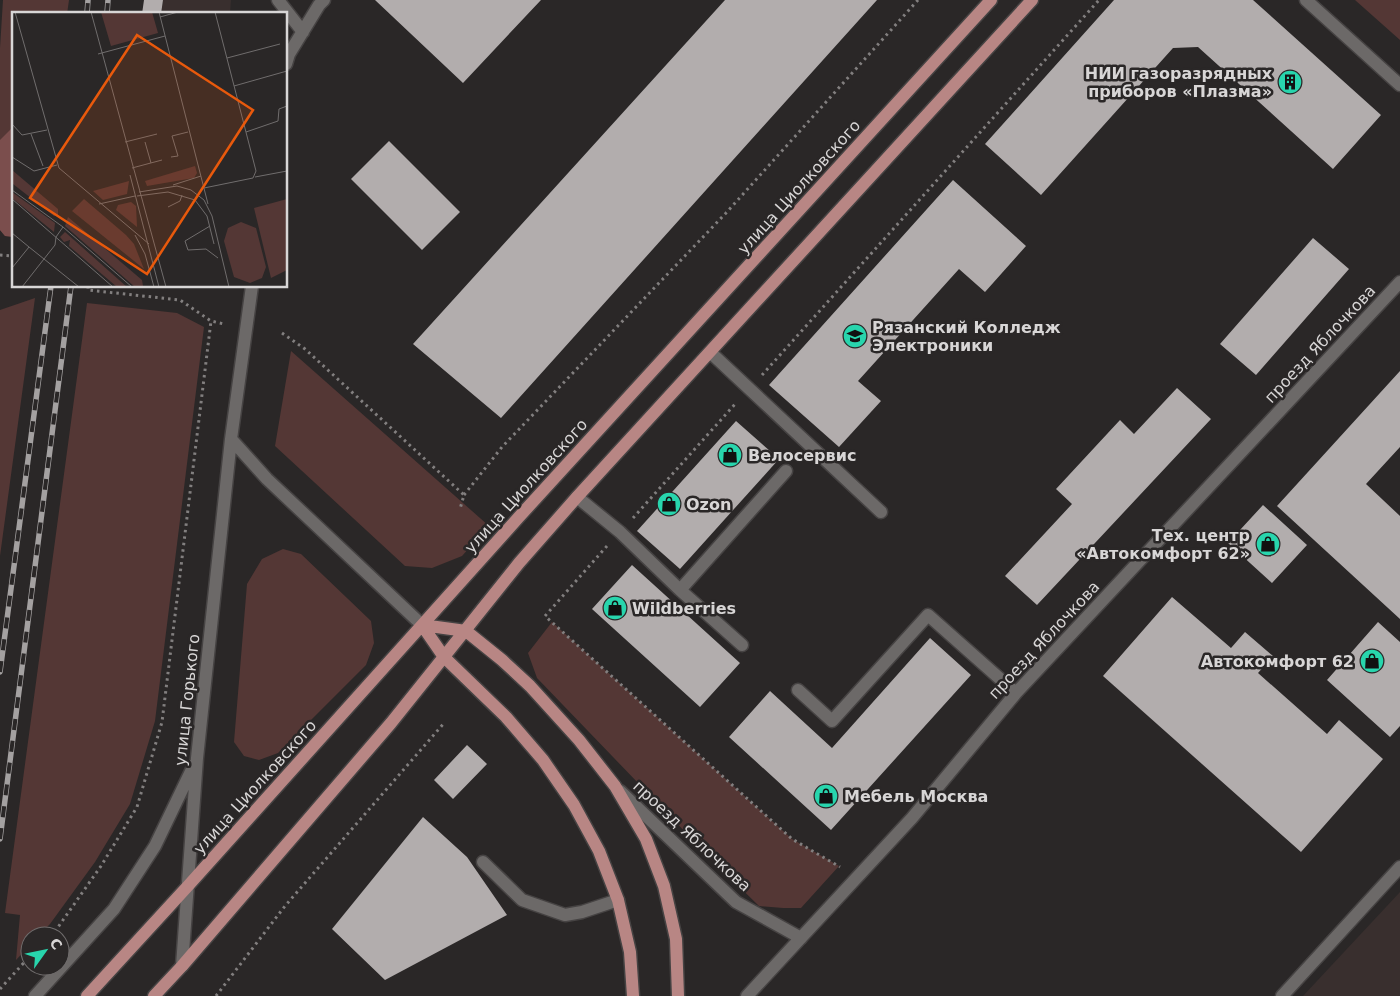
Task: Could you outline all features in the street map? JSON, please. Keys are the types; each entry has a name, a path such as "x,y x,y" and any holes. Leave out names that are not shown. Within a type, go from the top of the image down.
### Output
{"main road":[{"name":"улица Циолковского","path":"87,996 518,518 991,0"},
{"path":"154,996 391,723 519,563 577,497 1032,0"},
{"path":"422,625 466,631"},
{"path":"422,625 444,657 506,717 543,760 574,805 595,844 618,900 630,952 633,996"},
{"name":"проезд Яблочкова","path":"466,631 530,686 579,740 614,786 646,840 664,886 676,939 678,996"}],"street":[{"path":"278,0 287,12"},
{"path":"288,57 324,0"},
{"path":"1306,0 1400,85"},
{"path":"288,13 303,32"},
{"name":"проезд Яблочкова","path":"747,996 912,818 1016,694 1400,282"},
{"name":"улица Горького","path":"182,966 197,758 231,439 252,288"},
{"path":"710,352 881,512"},
{"path":"231,439 267,479 422,625"},
{"path":"680,590 786,471"},
{"path":"577,497 620,532 680,590 742,645"},
{"path":"798,690 832,722 928,614 1016,694"},
{"path":"35,996 114,909 155,846 197,758"},
{"name":"проезд Яблочкова","path":"614,786 736,902 801,938"},
{"path":"483,862 522,900 565,915 582,912 618,900"},
{"path":"1282,996 1400,867"}],"path":[{"path":"460,509 464,495 502,447 726,213 918,0"},
{"path":"855,880 839,866 792,839 545,616 1099,0"},
{"path":"88,288 88,290 180,300 211,321 224,324"},
{"path":"59,926 101,866 137,807 162,722 211,321"},
{"path":"282,333 305,349 464,495"},
{"path":"216,996 286,906 445,722"},
{"path":"0,988 20,967"}],"shaded area":[{"path":"3,0 69,0 67,12 12,12 12,237 5,236 0,230 0,48"},
{"path":"163,0 231,0 230,12 161,12"},
{"path":"1355,0 1400,0 1400,40"},
{"path":"12,128 12,237 5,236 0,230 0,140"},
{"path":"35,298 0,556 0,310"},
{"path":"87,303 177,313 204,327 155,721 130,804 95,862 50,924 48,926 20,926 20,956 16,960 20,915 5,913"},
{"path":"291,351 489,526 462,556 432,568 405,566 275,446"},
{"path":"283,549 301,554 371,621 374,643 366,665 278,753 259,760 244,756 234,742 247,584 262,559"},
{"path":"552,622 792,839 839,866 801,908 759,906 716,864 537,678 528,653"},
{"path":"1400,892 1400,996 1303,996"}],"building":[{"path":"144,0 163,0 161,12 142,12"},
{"path":"375,0 541,0 463,83"},
{"path":"725,0 877,0 501,418 413,344"},
{"name":"НИИ газоразрядных приборов «Плазма»","path":"1114,0 1253,0 1381,115 1333,169 1198,47 1173,48 1041,195 985,144"},
{"path":"389,141 460,212 422,250 351,179"},
{"name":"Рязанский Колледж Электроники","path":"953,180 1026,246 985,292 959,269 858,381 881,401 839,447 769,385"},
{"path":"1313,238 1349,269 1256,375 1220,344"},
{"path":"1400,371 1400,447 1366,484 1400,516 1400,619 1277,506"},
{"path":"1177,388 1211,419 1037,605 1005,576 1072,504 1056,489 1120,420 1134,434"},
{"path":"736,421 779,459 680,569 637,531"},
{"name":"Тех. центр «Автокомфорт 62»","path":"1263,505 1307,545 1272,583 1228,543"},
{"path":"632,565 740,663 700,707 592,609"},
{"path":"1172,597 1231,648 1245,632 1273,656 1258,673 1327,734 1339,720 1383,759 1301,852 1103,676"},
{"name":"Автокомфорт 62","path":"1378,622 1400,642 1400,726 1390,737 1327,680"},
{"path":"930,638 971,675 831,830 729,737 770,691 832,748"},
{"path":"467,745 487,764 453,799 434,780"},
{"path":"423,817 467,857 507,915 385,980 332,929"}],"railway":[{"path":"87,12 88,0"},
{"path":"107,12 108,0"},
{"path":"0,672 51,288"},
{"path":"0,839 71,288"}],"place":[{"name":"НИИ газоразрядных приборов «Плазма»","path":"1290,82"},
{"name":"Рязанский Колледж Электроники","path":"855,336"},
{"name":"Велосервис","path":"730,455"},
{"name":"Ozon","path":"669,504"},
{"name":"Тех. центр «Автокомфорт 62»","path":"1268,544"},
{"name":"Wildberries","path":"615,608"},
{"name":"Автокомфорт 62","path":"1372,661"},
{"name":"Мебель Москва","path":"826,796"}]}
